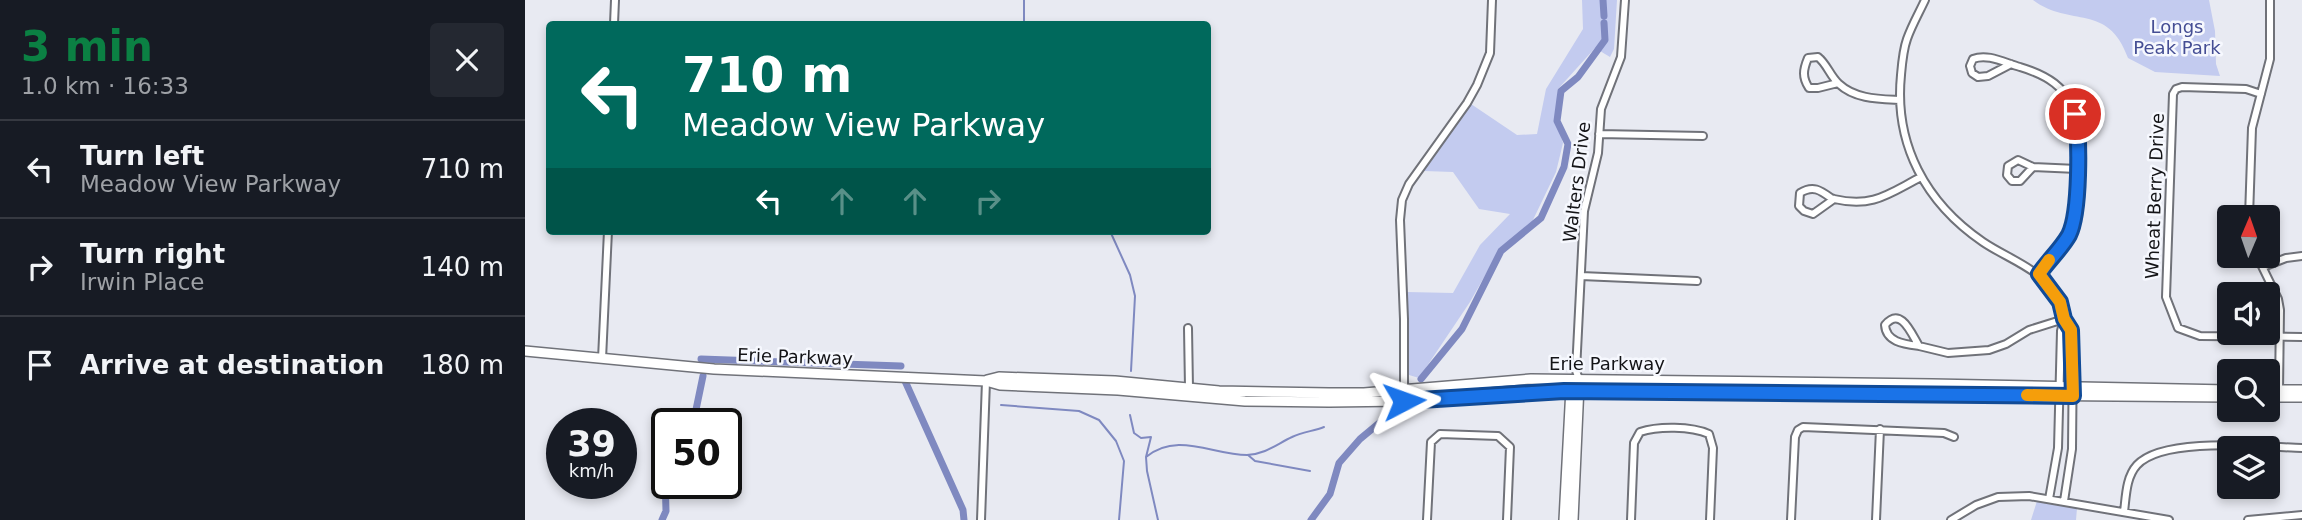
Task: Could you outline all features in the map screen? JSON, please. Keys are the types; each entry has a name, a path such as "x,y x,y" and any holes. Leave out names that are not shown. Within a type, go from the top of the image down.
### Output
{"main road":[{"name":"Erie Parkway","path":"525,351 714,369 986,381 1245,401 1404,401 1532,391 2217,390"},
{"name":"Erie Parkway","path":"986,381 999,377 1056,379 1232,392 1329,394 1576,377 2060,391"},
{"path":"1564,520 1576,377"},
{"path":"2280,393 2302,390"},
{"path":"1573,520 1574,391"},
{"name":"Erie Parkway","path":"2073,391 2217,397"},
{"path":"2280,393 2302,397"}],"street":[{"path":"614,21 615,0"},
{"path":"1404,401 1400,220 1402,200 1409,184 1477,85 1490,53 1492,0"},
{"name":"Walters Drive","path":"1576,377 1584,211 1598,153 1601,109 1621,57 1625,0"},
{"path":"1925,0 1906,41 1899,100 1901,124 1921,177 1939,204 1984,243 2039,274 2060,302 2064,319 2071,330 2073,344 2072,449 2064,501"},
{"path":"2249,205 2252,128 2270,60 2270,0"},
{"path":"2011,64 1978,77 1972,73 1970,66 1973,59 1980,56 2011,64 2041,73 2066,95 2078,127 2076,203 2069,234 2039,274"},
{"path":"1838,83 1809,88 1804,80 1808,58 1818,57 1838,83 1870,98 1899,100"},
{"name":"Wheat Berry Drive","path":"2217,335 2200,335 2178,328 2166,297 2173,94 2176,89 2182,87 2246,89 2261,94"},
{"path":"1599,134 1703,136"},
{"path":"2033,167 2077,169"},
{"path":"1834,198 1813,214 1799,206 1800,193 1808,188 1817,188 1834,198 1853,203 1874,201 1921,177"},
{"path":"603,359 608,235"},
{"path":"2280,259 2302,256"},
{"path":"1581,276 1697,281"},
{"path":"1919,346 1903,320 1892,318 1885,325 1886,333 1891,338 1919,346 1948,353 1989,350 2006,344 2029,330 2064,319"},
{"path":"2049,499 2058,448 2060,331 2064,319"},
{"path":"1188,328 1189,388"},
{"path":"2280,337 2302,337"},
{"path":"981,520 986,381"},
{"path":"1791,520 1795,437 1798,430 1814,426 1880,429 1944,433 1954,438"},
{"path":"1631,520 1634,443 1640,432 1650,428 1696,430 1709,434 1713,448 1710,520"},
{"path":"1876,520 1880,429"},
{"path":"1427,520 1431,443 1440,434 1498,436 1510,447 1507,520"},
{"path":"2124,512 2130,476 2135,467 2151,454 2162,450 2214,446 2302,449"},
{"path":"1951,520 1976,505 1998,497 2029,496 2169,520"},
{"path":"2248,520 2302,515"}],"green space":[{"path":"1582,0 1617,0 1614,49 1610,57 1595,48 1558,89 1556,118 1563,143 1556,172 1532,222 1500,249 1470,302 1419,378 1409,375 1407,292 1453,293 1480,245 1510,214 1479,209 1453,172 1424,171 1471,104 1517,135 1537,134 1546,89 1583,29"},
{"name":"Longs Peak Park","path":"2033,0 2209,0 2215,31 2216,64 2220,76 2155,72 2128,58 2120,41 2110,29 2099,22 2061,13"},
{"path":"2037,501 2077,508 2076,520 2031,520"}],"waterway":[{"path":"1024,0 1024,21"},
{"path":"1603,0 1604,16"},
{"path":"1421,379 1462,329 1501,251 1541,218 1564,167 1568,144 1557,121 1561,91 1578,77 1605,40 1604,23"},
{"path":"1112,235 1130,275 1135,296 1131,371"},
{"path":"701,359 901,366"},
{"path":"696,408 703,376"},
{"path":"905,381 963,510 964,520"},
{"path":"1001,405 1079,411 1099,420 1116,441 1124,461 1119,520"},
{"path":"1311,520 1330,494 1339,463 1360,439 1395,410"},
{"path":"1130,415 1134,433 1141,438 1151,437 1146,457 1147,471 1158,520"},
{"path":"1146,457 1158,449 1183,445 1234,454 1254,454 1266,451 1296,435 1324,427"},
{"path":"1248,455 1255,461 1310,471"},
{"path":"662,520 666,511 666,499"}],"slow traffic":[{"path":"2027,395 2073,396 2071,330 2064,319 2060,302 2039,274 2049,260"}],"route":[{"path":"1404,401 1532,391 2073,396 2071,330 2064,319 2060,302 2039,274 2069,234 2074,220 2078,127 2075,114"}]}
